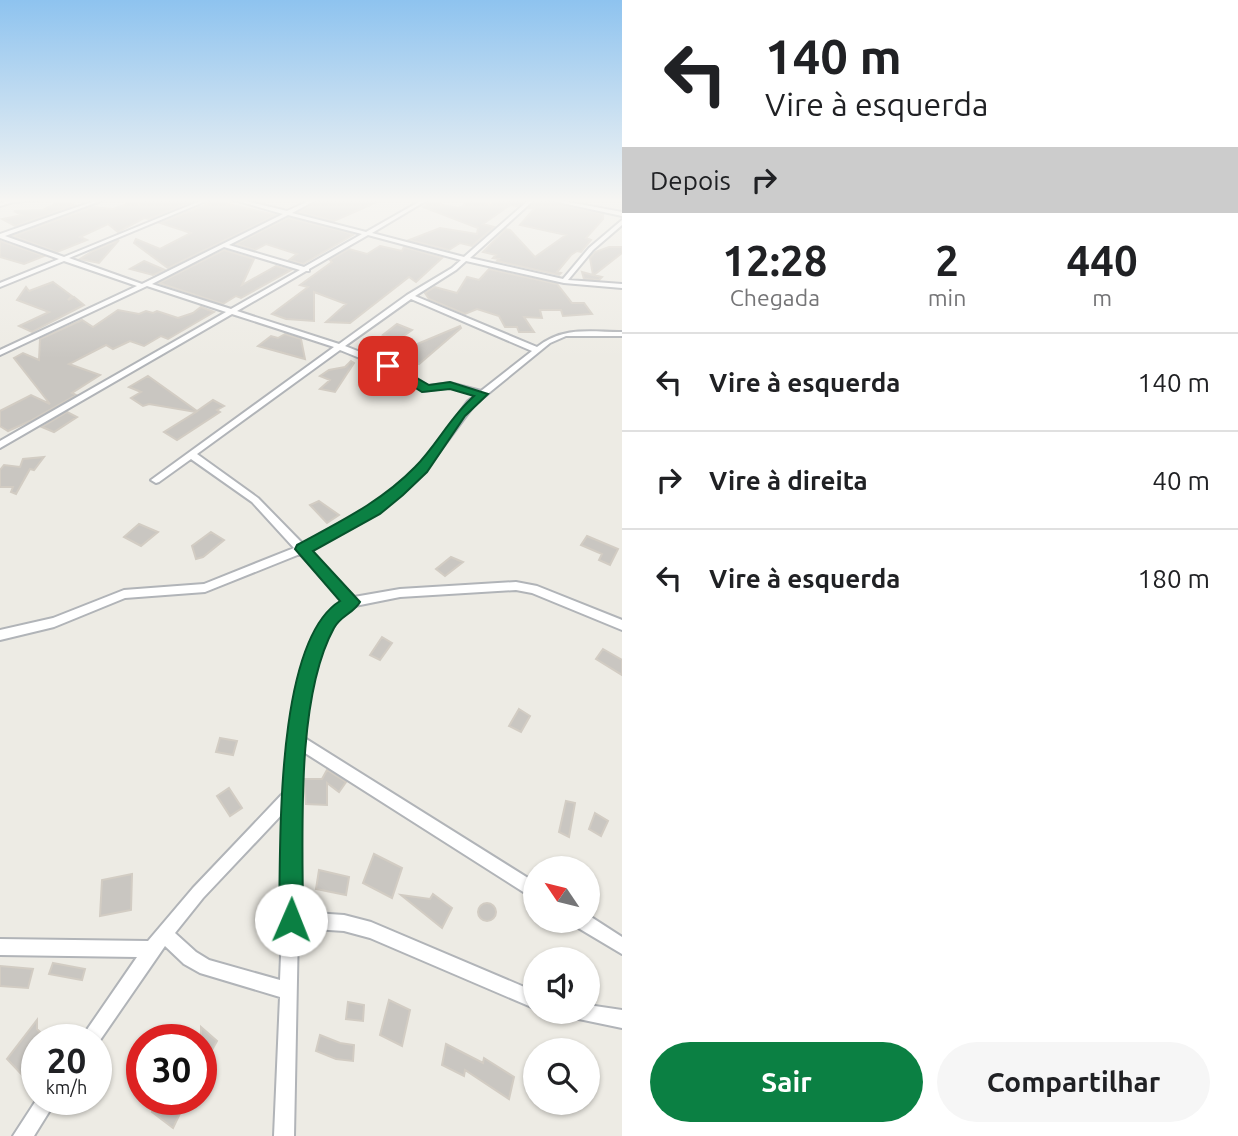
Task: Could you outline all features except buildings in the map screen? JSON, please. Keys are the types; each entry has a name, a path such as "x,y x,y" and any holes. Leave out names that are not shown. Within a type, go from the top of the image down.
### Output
{"street":[{"path":"47,252 340,347 395,369 427,389 450,385 482,394"},
{"path":"0,285 79,252"},
{"path":"0,353 208,252"},
{"path":"246,252 307,270"},
{"path":"1,444 337,252"},
{"path":"438,252 564,281 622,286"},
{"path":"156,480 465,259 471,252"},
{"path":"564,281 588,252"},
{"path":"410,296 461,317 492,334 537,350"},
{"path":"0,635 54,622 124,594 205,587 302,549 374,510 398,491 422,468 461,414 537,350 565,334 622,334"},
{"path":"191,454 255,499 352,602"},
{"path":"284,1136 296,740 303,685 316,645 327,623 337,611 352,602 400,593 516,586 533,589 622,625"},
{"path":"296,740 523,884"},
{"path":"100,1024 152,949 198,893 293,792"},
{"path":"291,920 344,923 371,930 523,995"},
{"path":"600,932 622,946"},
{"path":"164,934 198,963 289,991"},
{"path":"0,947 152,949"},
{"path":"600,1015 622,1019"},
{"path":"23,1136 37,1115"}],"route":[{"path":"291,920 293,792 303,685 316,645 327,623 337,611 352,602 302,549 374,510 398,491 422,468 461,414 482,394 450,385 427,389 388,366"}]}
